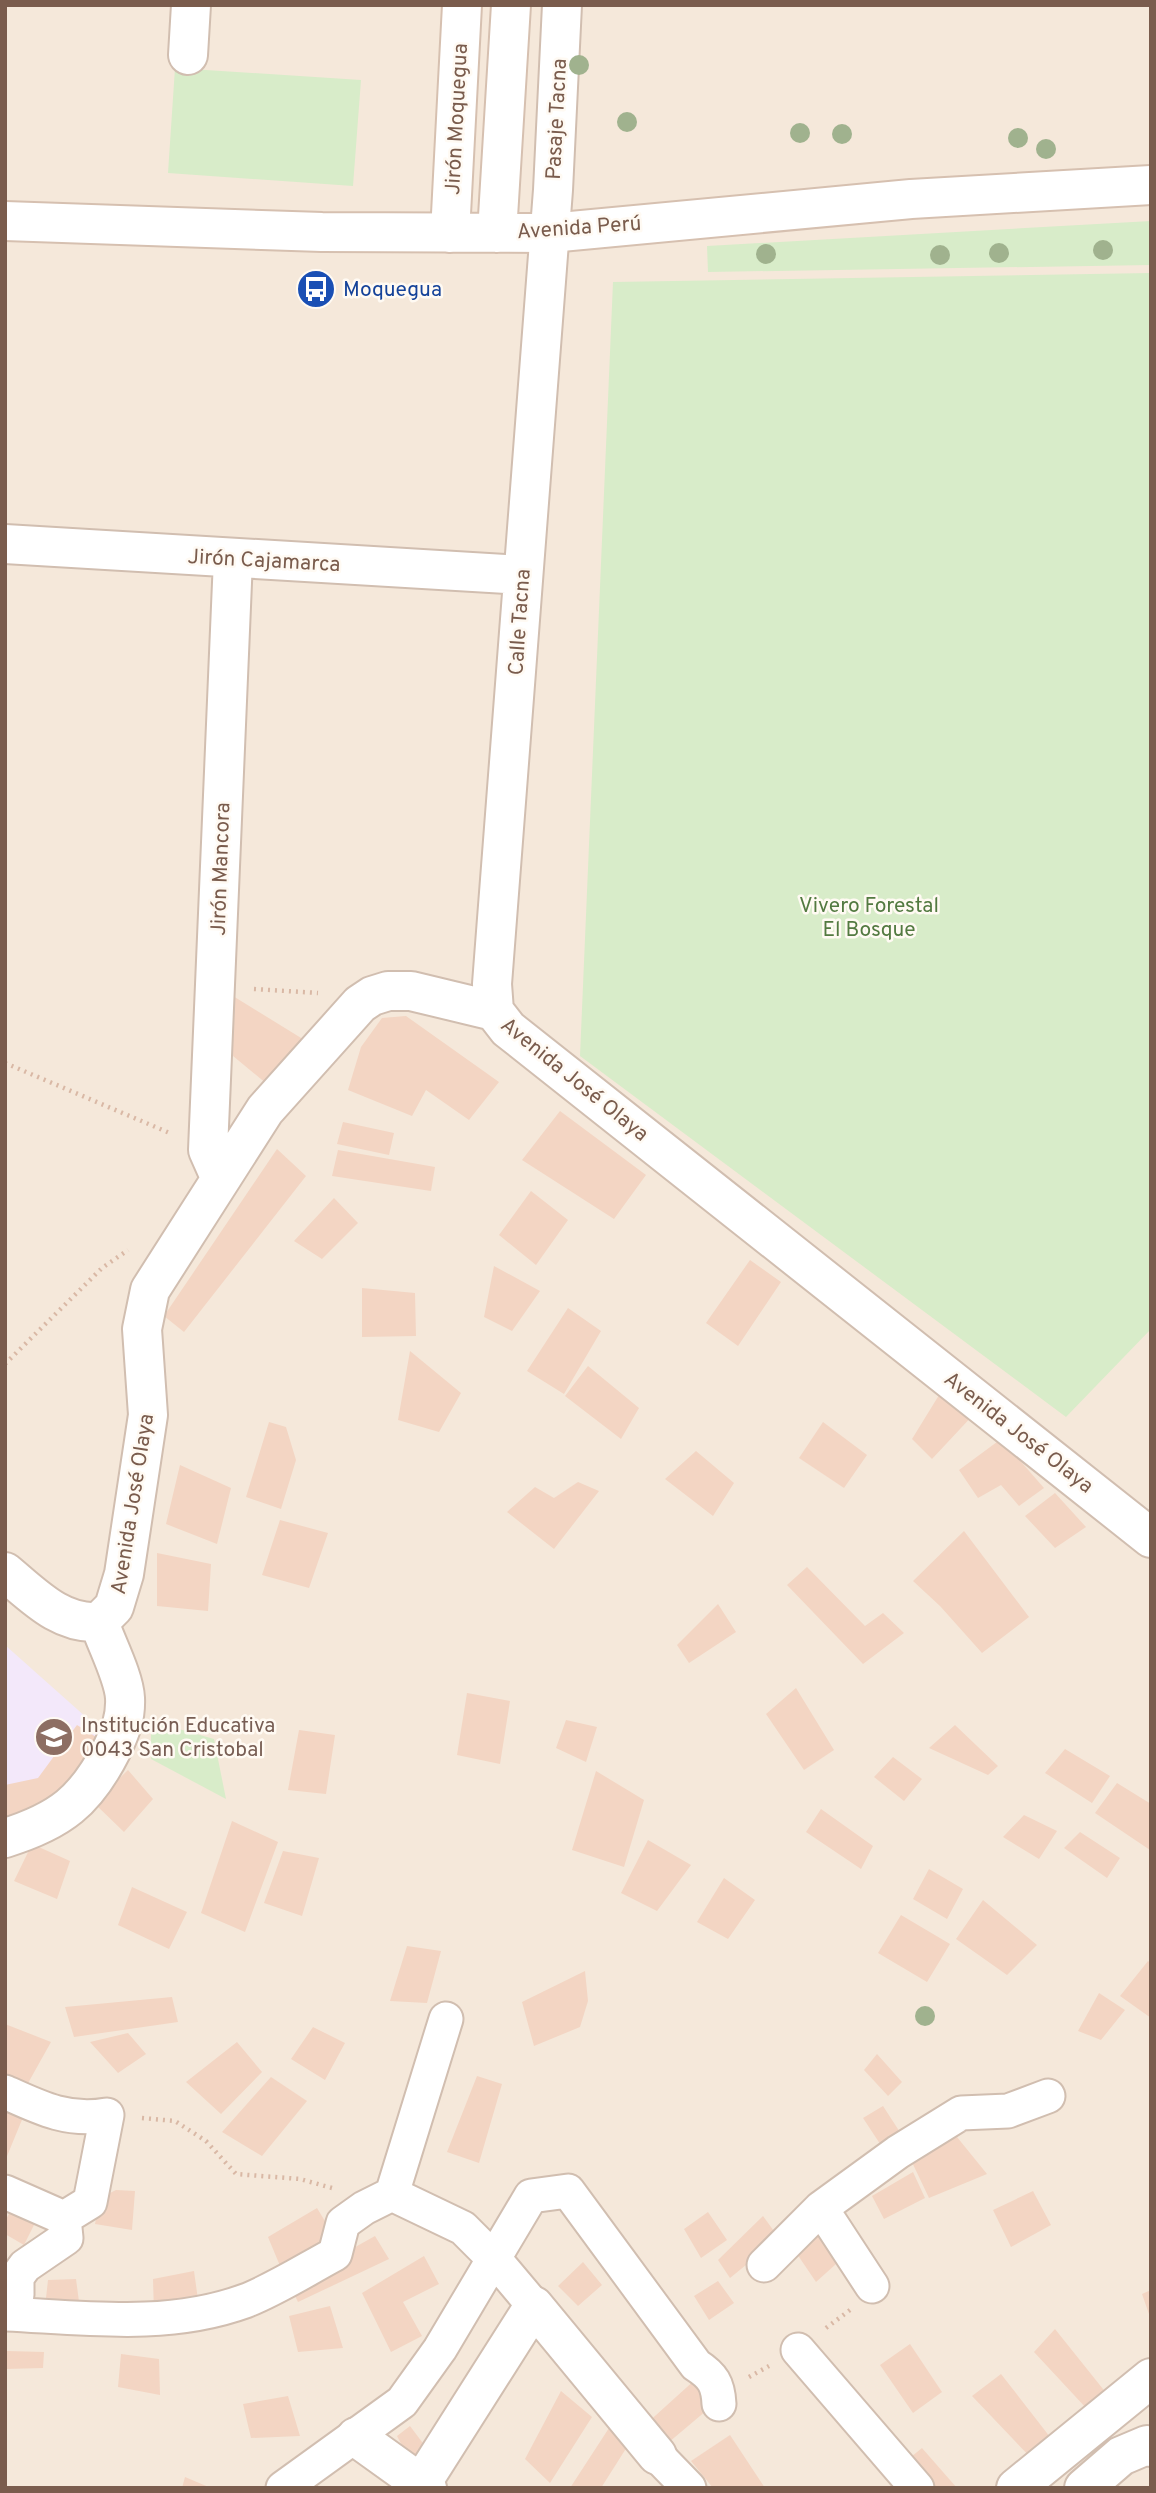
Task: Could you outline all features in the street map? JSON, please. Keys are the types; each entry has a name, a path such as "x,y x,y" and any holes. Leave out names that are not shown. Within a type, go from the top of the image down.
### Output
{"street":[{"path":"188,55 191,5"},
{"name":"Jirón Moquegua","path":"450,233 462,5"},
{"path":"497,233 511,5"},
{"name":"Pasaje Tacna","path":"550,233 562,5"},
{"name":"Avenida Perú","path":"5,221 450,233 550,233 778,210 1151,185"},
{"name":"Calle Tacna","path":"494,1011 493,971 550,233"},
{"name":"Jirón Cajamarca","path":"5,544 523,575"},
{"name":"Jirón Mancora","path":"214,1163 216,986 233,559"},
{"name":"Avenida José Olaya","path":"99,1622 107,1617 119,1597 145,1434 148,1397 142,1351 144,1311 150,1290 214,1163 348,1016 372,996 388,991 411,991 494,1011 508,1029 1151,1538"},
{"path":"5,1572 51,1609 76,1621 99,1622 125,1696 124,1724 96,1780 69,1809 42,1825 5,1838"},
{"path":"64,2218 66,2238 25,2266 17,2277 17,2295 7,2314 152,2320 210,2312 248,2300 335,2254 343,2223 378,2201 446,2019"},
{"path":"5,2092 40,2108 82,2119 107,2115 90,2202 64,2218"},
{"path":"764,2265 821,2208 898,2152 961,2113 1008,2111 1048,2096"},
{"path":"283,2488 402,2402 440,2349 531,2196 568,2191 696,2365 710,2374 718,2387 719,2404"},
{"path":"5,2192 64,2218"},
{"path":"378,2201 463,2228 494,2258 657,2455 689,2488"},
{"path":"821,2208 872,2287"},
{"path":"356,2437 421,2486 534,2306"},
{"path":"798,2350 917,2488"},
{"path":"1016,2488 1151,2378"},
{"path":"1084,2488 1121,2456 1147,2445 1151,2447"}],"path":[{"path":"216,986 372,996"},
{"path":"5,1063 214,1163"},
{"path":"5,1364 102,1268 134,1246"},
{"path":"107,2115 175,2121 206,2141 236,2174 300,2179 378,2201"}],"shaded area":[{"path":"5,5 1151,5 1151,2488 5,2488"},
{"name":"Institución Educativa 0043 San Cristobal","path":"5,1645 105,1734 83,1779 5,1823"}],"green space":[{"path":"175,68 361,80 353,186 168,173"},
{"path":"1151,221 1151,265 708,272 707,246"},
{"name":"Vivero Forestal El Bosque","path":"1151,273 1151,1329 1066,1417 580,1056 613,282"},
{"path":"151,1721 214,1739 226,1799 151,1759"}],"building":[{"path":"233,996 306,1041 267,1084 227,1051"},
{"path":"406,1016 499,1082 469,1120 426,1090 412,1116 348,1090 361,1047 382,1018"},
{"path":"560,1111 646,1175 614,1219 522,1160"},
{"path":"343,1122 394,1133 389,1155 337,1144"},
{"path":"277,1149 306,1176 184,1332 164,1316"},
{"path":"338,1150 435,1167 431,1191 332,1176"},
{"path":"531,1191 568,1220 536,1265 499,1235"},
{"path":"334,1198 358,1223 322,1259 294,1241"},
{"path":"750,1260 781,1282 738,1346 706,1323"},
{"path":"494,1266 540,1291 512,1331 484,1317"},
{"path":"362,1288 415,1293 416,1336 362,1337"},
{"path":"568,1308 601,1331 564,1394 527,1371"},
{"path":"410,1351 461,1393 439,1432 398,1420"},
{"path":"588,1366 639,1408 621,1439 565,1396"},
{"path":"944,1387 975,1413 932,1459 912,1439"},
{"path":"269,1422 286,1427 296,1460 281,1509 246,1497"},
{"path":"823,1422 867,1455 844,1488 799,1458"},
{"path":"1001,1439 1044,1488 1019,1506 1001,1485 978,1498 959,1470"},
{"path":"696,1451 734,1483 713,1516 665,1479"},
{"path":"180,1465 231,1488 217,1544 166,1524"},
{"path":"578,1482 599,1491 554,1549 507,1512 535,1487 554,1498"},
{"path":"1055,1493 1086,1527 1055,1548 1025,1516"},
{"path":"280,1520 328,1533 309,1588 262,1575"},
{"path":"964,1531 1029,1617 982,1653 940,1606 913,1581"},
{"path":"157,1553 211,1564 208,1611 157,1606"},
{"path":"807,1567 865,1626 883,1613 904,1633 863,1664 787,1585"},
{"path":"718,1604 736,1632 689,1663 677,1645"},
{"path":"796,1688 834,1750 804,1770 766,1714"},
{"path":"467,1693 510,1701 500,1764 457,1755"},
{"path":"566,1720 597,1727 586,1762 556,1748"},
{"path":"77,1725 101,1740 83,1779 5,1822 5,1785 38,1778"},
{"path":"955,1725 998,1766 988,1775 929,1748"},
{"path":"299,1730 335,1735 326,1794 288,1790"},
{"path":"1065,1749 1110,1776 1092,1803 1045,1773"},
{"path":"893,1757 922,1779 904,1801 874,1777"},
{"path":"128,1770 153,1799 124,1832 94,1803"},
{"path":"596,1771 644,1800 624,1867 572,1850"},
{"path":"1117,1783 1151,1804 1150,1850 1095,1813"},
{"path":"821,1809 873,1846 861,1869 806,1832"},
{"path":"1024,1815 1057,1831 1039,1859 1003,1837"},
{"path":"232,1821 278,1842 245,1932 201,1913"},
{"path":"1080,1832 1120,1858 1107,1878 1064,1848"},
{"path":"648,1840 691,1865 657,1911 621,1893"},
{"path":"32,1844 70,1861 57,1899 14,1881"},
{"path":"283,1851 319,1858 302,1916 264,1903"},
{"path":"929,1869 963,1889 947,1919 913,1899"},
{"path":"724,1878 755,1900 728,1939 697,1922"},
{"path":"132,1887 187,1912 169,1949 118,1925"},
{"path":"983,1900 1037,1945 1007,1975 956,1939"},
{"path":"901,1915 950,1944 927,1982 878,1953"},
{"path":"407,1946 441,1951 427,2003 390,2001"},
{"path":"1148,1961 1151,1963 1151,2018 1120,1996"},
{"path":"585,1971 588,2001 580,2027 534,2046 522,2002"},
{"path":"1099,1993 1125,2010 1101,2040 1078,2031"},
{"path":"172,1997 178,2022 74,2037 65,2007"},
{"path":"5,2024 51,2042 27,2085 5,2076"},
{"path":"313,2027 345,2043 325,2080 291,2059"},
{"path":"128,2033 146,2054 118,2073 90,2042"},
{"path":"237,2042 262,2072 221,2114 186,2082"},
{"path":"877,2054 902,2082 888,2096 864,2070"},
{"path":"477,2076 502,2084 479,2163 447,2152"},
{"path":"271,2077 307,2101 262,2156 222,2132"},
{"path":"5,2102 26,2110 5,2161"},
{"path":"883,2106 907,2143 888,2156 863,2118"},
{"path":"957,2137 987,2174 929,2198 910,2158"},
{"path":"913,2172 925,2198 884,2219 872,2196"},
{"path":"116,2190 135,2191 132,2230 95,2224 100,2198"},
{"path":"1033,2191 1051,2225 1011,2247 993,2210"},
{"path":"14,2205 39,2215 24,2245 5,2234 5,2221"},
{"path":"317,2208 334,2236 283,2273 268,2237"},
{"path":"708,2212 727,2240 701,2258 684,2229"},
{"path":"763,2216 779,2238 730,2278 718,2260"},
{"path":"822,2225 846,2255 816,2282 795,2251"},
{"path":"375,2236 389,2259 298,2302 289,2284"},
{"path":"424,2256 439,2284 403,2302 422,2336 391,2352 362,2293"},
{"path":"583,2262 602,2285 578,2306 558,2286"},
{"path":"194,2271 199,2307 154,2313 153,2279"},
{"path":"76,2279 80,2309 45,2307 48,2280"},
{"path":"718,2281 734,2303 709,2320 694,2296"},
{"path":"1151,2290 1151,2317 1150,2317 1142,2294"},
{"path":"330,2306 343,2348 298,2352 289,2316"},
{"path":"1055,2329 1107,2394 1087,2409 1034,2352"},
{"path":"910,2344 942,2392 913,2413 880,2365"},
{"path":"7,2351 44,2352 43,2368 5,2369"},
{"path":"121,2354 159,2359 160,2395 118,2387"},
{"path":"1001,2374 1057,2446 1034,2461 972,2396"},
{"path":"697,2378 713,2405 662,2448 645,2425"},
{"path":"561,2391 592,2417 550,2483 525,2459"},
{"path":"288,2396 300,2436 251,2438 243,2404"},
{"path":"410,2426 425,2446 409,2459 397,2436"},
{"path":"609,2428 627,2447 601,2488 570,2488"},
{"path":"730,2435 765,2488 713,2488 691,2461"},
{"path":"922,2448 957,2488 920,2488 901,2465"},
{"path":"185,2477 211,2488 182,2488"}],"place":[{"name":"Moquegua","path":"316,289"},
{"name":"Institución Educativa 0043 San Cristobal","path":"54,1737"}]}
